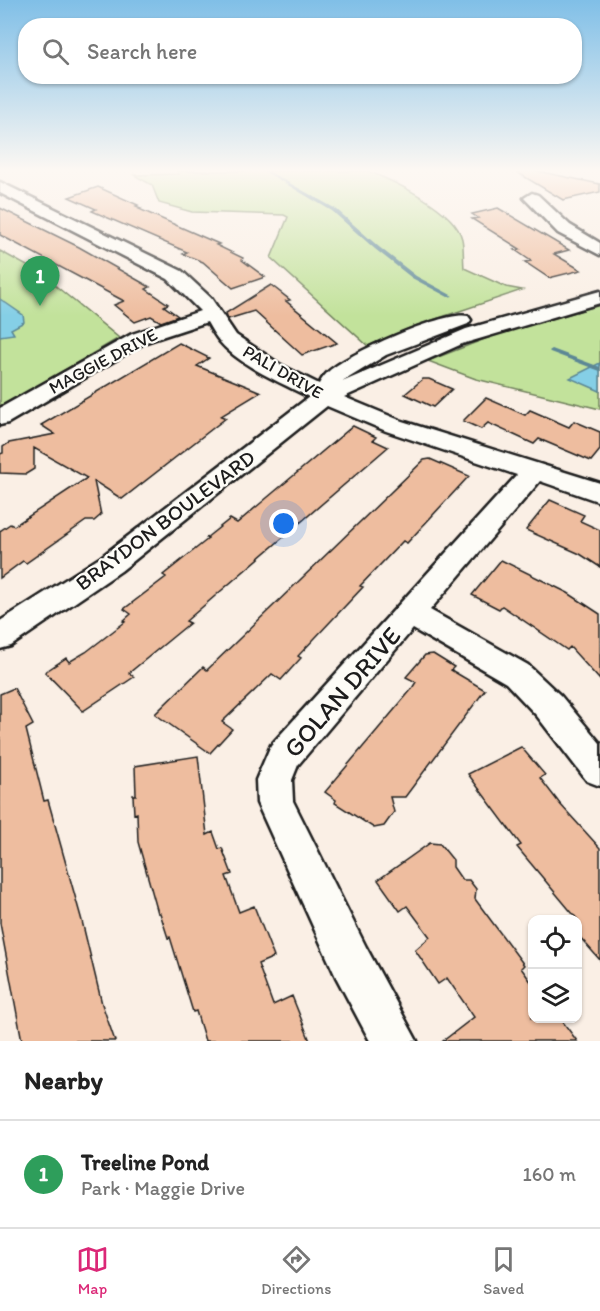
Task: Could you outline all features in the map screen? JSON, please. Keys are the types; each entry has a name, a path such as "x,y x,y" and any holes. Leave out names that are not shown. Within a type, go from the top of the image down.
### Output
{"street":[{"name":"PALI DRIVE","path":"65,220 175,275 204,302 228,339 273,370 325,396 418,436 600,493"},
{"path":"554,220 564,229 600,250"},
{"name":"BRAYDON BOULEVARD","path":"325,396 334,377 374,354 414,336 600,280"},
{"name":"BRAYDON BOULEVARD","path":"0,637 111,564 325,396 358,386 399,364 464,337 600,297"},
{"name":"MAGGIE DRIVE","path":"0,418 140,338 211,314"},
{"name":"GOLAN DRIVE","path":"394,1041 351,962 288,833 275,803 274,780 284,756 535,471"},
{"path":"410,613 517,674 549,706 600,770"}],"green space":[{"path":"287,220 450,220 462,239 464,268 506,287 522,290 415,326 368,346 271,258"},
{"path":"0,251 40,273 119,338 0,408"},
{"path":"600,305 600,409 476,379 428,361 495,335"}],"water":[{"path":"0,299 23,315 24,322 11,329 14,334 0,336"},
{"path":"600,363 600,391 570,378"}],"building":[{"path":"0,220 23,220 79,247 150,287 146,289 168,304 164,306 178,316 161,322 151,316 135,322 114,305 124,301 0,235"},
{"path":"112,220 163,220 219,244 216,245 243,258 242,260 265,277 233,288 203,262 183,254 187,252"},
{"path":"473,220 518,220 569,250 554,254 581,270 549,278 525,262 531,261 515,250 520,249"},
{"path":"271,285 290,300 286,301 337,343 302,355 254,311 228,319 226,313"},
{"path":"179,343 209,358 197,366 261,392 221,416 226,418 122,499 94,481 101,515 94,521 86,521 26,563 23,561 0,578 0,531 10,524 14,526 87,478 34,448 34,469 26,474 0,473 0,454 3,453 3,447 9,443 55,434 41,425"},
{"path":"423,379 429,379 452,389 433,407 405,394"},
{"path":"486,398 525,415 530,410 569,427 574,421 600,432 600,450 591,461 539,439 534,444 488,423 481,429 463,421"},
{"path":"353,426 376,437 373,440 388,447 186,621 190,623 129,673 134,677 83,711 45,672 66,658 69,662 86,652 125,622 123,621 131,614 124,609 166,577 163,575 208,539 206,538 230,519 237,523"},
{"path":"430,459 469,476 407,543 403,541 360,586 363,587 298,656 301,658 281,680 272,674 222,722 232,729 210,753 155,714 203,667 207,670 424,460"},
{"path":"550,500 584,515 580,521 600,530 600,567 580,554 526,530"},
{"path":"501,560 568,593 600,614 600,680 570,647 567,650 502,606 499,609 472,595"},
{"path":"433,654 454,667 451,670 485,690 405,797 390,797 394,812 384,826 374,828 335,803 336,800 325,792 411,690 416,682 406,677 425,655"},
{"path":"14,688 33,725 26,729 44,801 48,800 82,921 102,1004 115,1041 22,1041 0,923 0,694"},
{"path":"521,747 545,775 540,778 560,804 600,848 600,960 582,940 582,915 574,915 517,847 521,845 468,774"},
{"path":"198,756 207,835 213,832 219,849 222,848 232,874 226,876 239,912 254,906 274,957 258,964 273,1005 292,996 310,1041 205,1041 196,1011 193,1012 170,937 168,938 160,913 158,913 138,842 137,813 134,814 133,795 136,795 135,766"},
{"path":"430,843 440,844 453,860 453,867 462,880 469,880 476,889 475,899 524,965 521,968 528,978 528,1023 564,1023 577,1041 443,1041 474,1017 447,978 438,984 415,950 430,937 407,906 400,911 378,880"}],"waterway":[{"path":"345,220 414,277 450,296"},
{"path":"552,351 600,369"}],"place":[{"name":"Treeline Pond","path":"40,306"}]}
